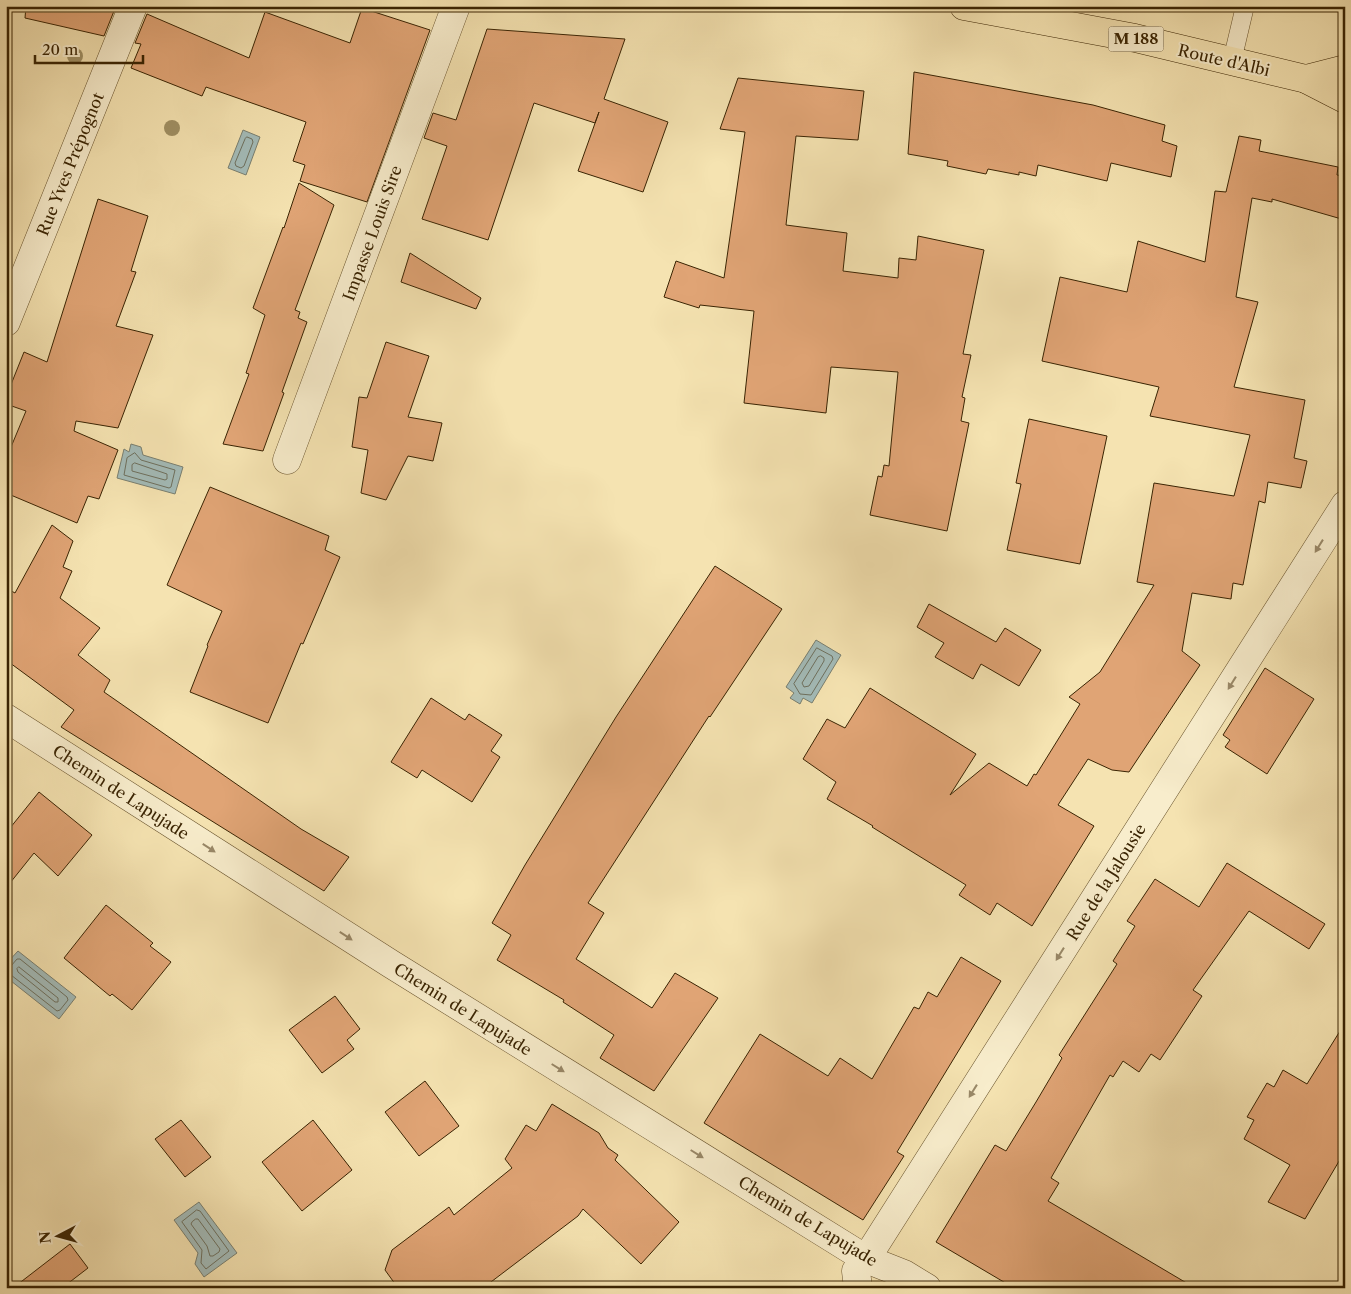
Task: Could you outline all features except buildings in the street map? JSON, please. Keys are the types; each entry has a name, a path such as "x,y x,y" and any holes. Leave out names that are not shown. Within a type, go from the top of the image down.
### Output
{"main road":[{"name":"Route d'Albi","path":"964,6 1135,38 1306,79 1345,99"},
{"name":"Route d'Albi","path":"1306,79 1345,69"}],"street":[{"name":"Rue Yves Prépognot","path":"6,322 133,6"},
{"name":"Impasse Louis Sire","path":"288,460 456,6"},
{"name":"Rue de la Jalousie","path":"858,1288 856,1272 1345,505"},
{"name":"Chemin de Lapujade","path":"6,718 391,964 866,1259 904,1274 927,1288"}],"lane":[{"path":"1232,62 1245,6"}],"water":[{"path":"243,130 260,137 246,175 228,168"},
{"path":"131,444 141,447 143,455 183,467 175,494 117,478 124,449 129,452"},
{"path":"816,640 841,655 812,703 803,698 800,704 790,698 794,693 786,687"},
{"path":"18,951 76,997 59,1019 6,977 6,964"},
{"path":"199,1202 237,1253 204,1277 195,1264 198,1253 174,1220"}]}
